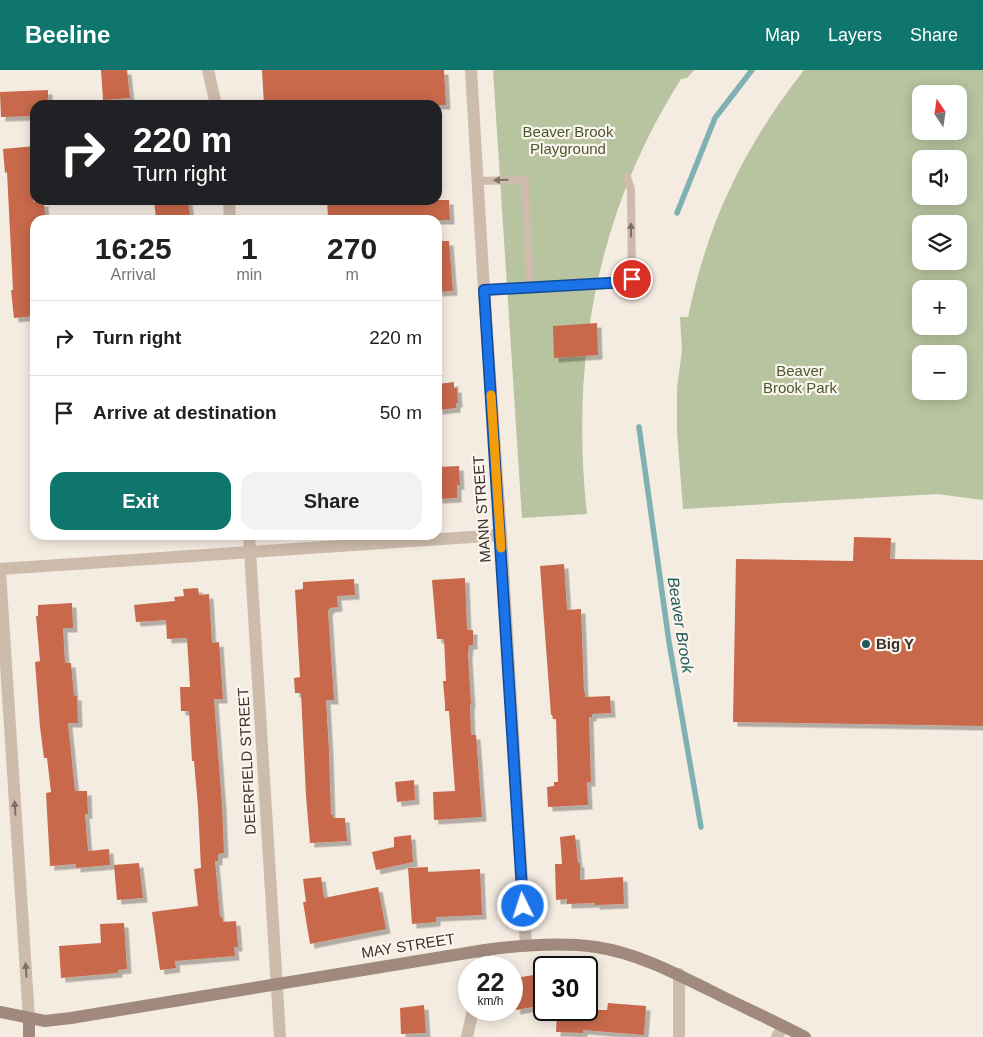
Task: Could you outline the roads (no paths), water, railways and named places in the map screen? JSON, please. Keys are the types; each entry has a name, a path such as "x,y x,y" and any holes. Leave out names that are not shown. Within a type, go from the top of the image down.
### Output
{"street":[{"path":"208,70 215,100"},
{"name":"MANN STREET","path":"471,70 526,946"},
{"path":"442,539 500,535"},
{"name":"DEERFIELD STREET","path":"249,540 280,1037"},
{"path":"29,1037 0,570 426,540"},
{"name":"MAY STREET","path":"0,1012 46,1021 485,950 526,946 575,945 596,947 637,957 679,974 780,1032 805,1037"},
{"path":"484,956 485,950"},
{"path":"679,974 679,1037"},
{"path":"467,1037 471,1021"}],"lane":[{"path":"484,290 627,282 632,279 631,189 627,177"},
{"path":"477,181 525,180 530,287"}],"waterway":[{"name":"Beaver Brook","path":"677,213 715,118 752,70"},
{"name":"Beaver Brook","path":"639,427 669,642 701,827"}],"place":[{"name":"Big Y","path":"866,644"}],"park label":[{"name":"Beaver Brook Playground","path":"568,140"},
{"name":"Beaver Brook Park","path":"800,380"}]}
